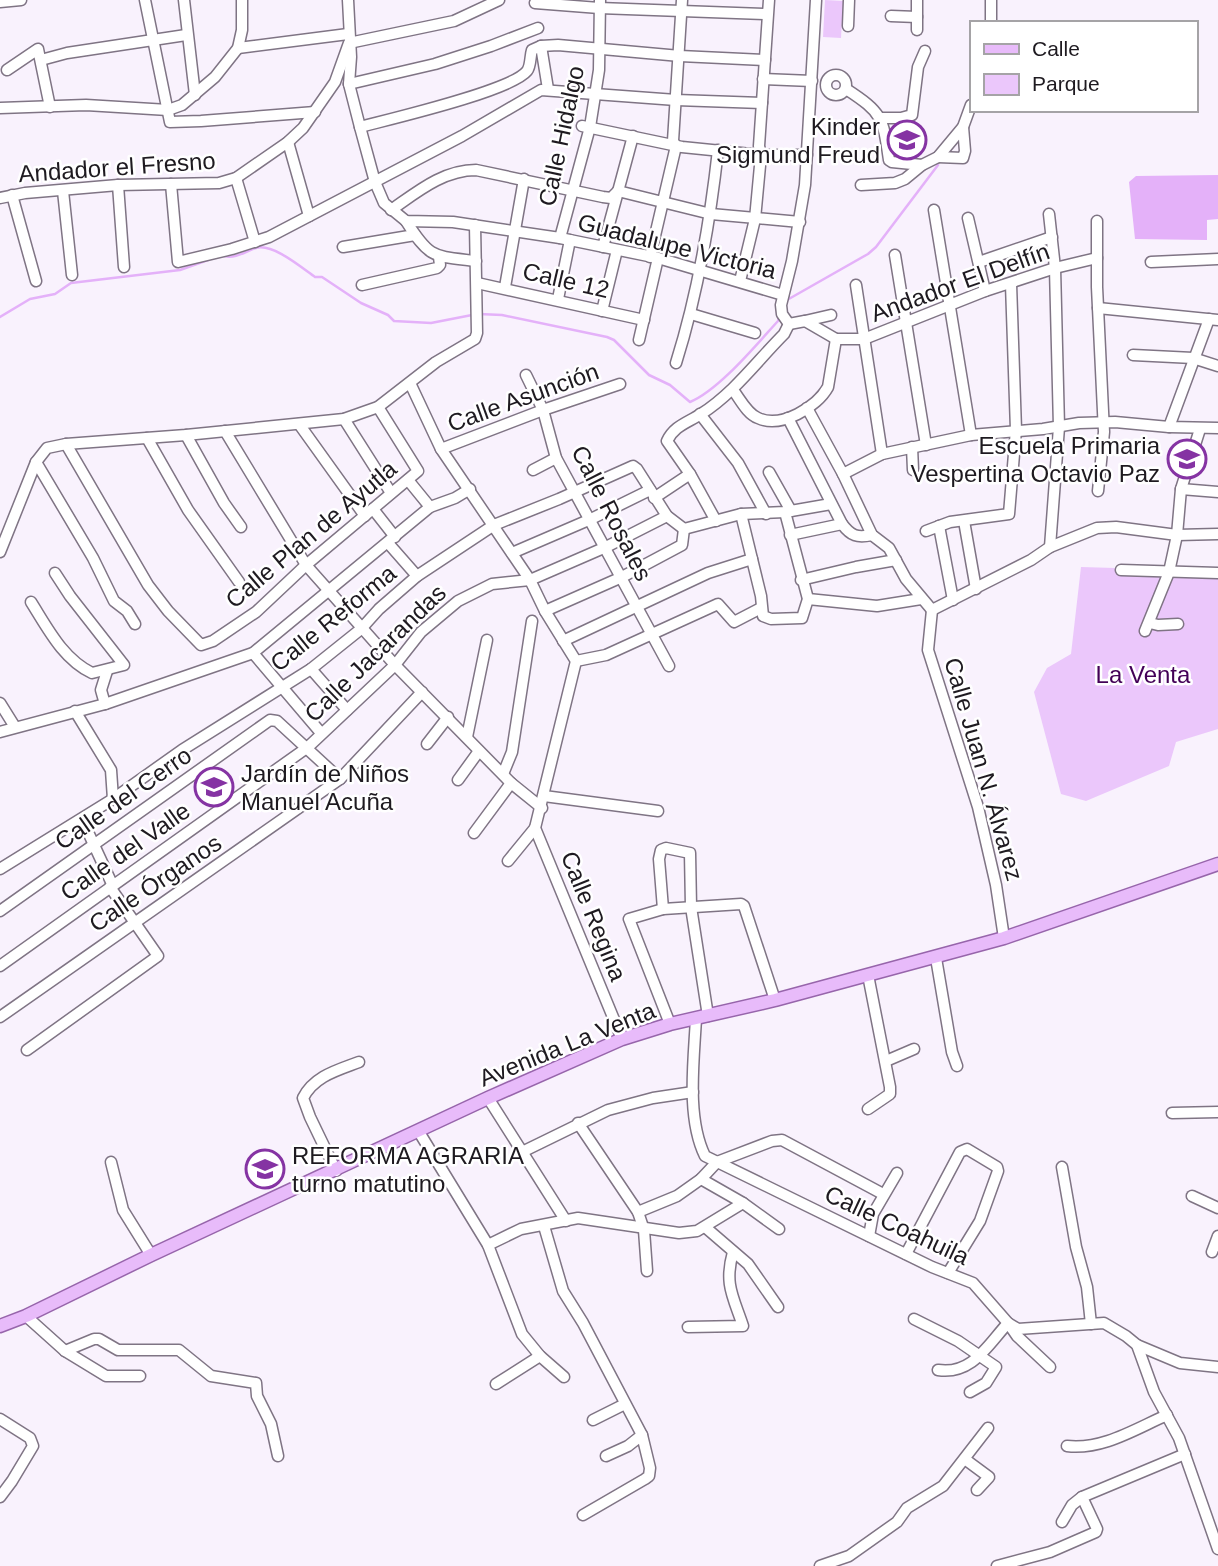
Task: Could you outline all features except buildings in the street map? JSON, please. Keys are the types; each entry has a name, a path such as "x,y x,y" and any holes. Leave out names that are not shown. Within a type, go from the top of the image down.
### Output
{"main road":[{"name":"Avenida La Venta","path":"0,1326 488,1098 622,1039 670,1024 775,1000 1004,939 1218,864"}],"street":[{"path":"0,2 21,0"},
{"path":"145,0 170,122 315,112"},
{"path":"184,0 195,94"},
{"path":"0,108 86,105 168,110 182,105 215,78 239,48 242,0"},
{"path":"348,0 349,84 375,182 384,203 406,221 426,250 439,257 476,261"},
{"path":"239,48 349,39 454,21 499,0"},
{"path":"740,281 755,219 769,0"},
{"path":"716,521 690,474 667,441 673,431 733,390 784,334 789,324 782,305 800,222 807,155 816,0"},
{"path":"848,26 849,0"},
{"path":"917,0 917,30"},
{"path":"990,0 991,21"},
{"path":"535,3 682,5 767,14"},
{"name":"Calle Hidalgo","path":"558,299 573,190 599,70 599,4"},
{"path":"639,340 663,202 676,146 673,141 682,5"},
{"path":"891,16 917,17"},
{"path":"349,84 435,64 538,28"},
{"path":"7,69 40,54 186,35"},
{"name":"Andador el Fresno","path":"6,197 118,185 219,183 236,178 288,142 303,128 334,82 349,39"},
{"path":"360,127 455,102 496,88 528,70 532,50 541,46 765,60"},
{"path":"541,46 548,89"},
{"path":"881,118 912,115 918,67 925,51"},
{"path":"40,54 50,107"},
{"path":"763,79 812,81"},
{"path":"171,184 178,262 269,237 462,136 534,93 548,89 676,100 762,103"},
{"path":"846,89 867,103 881,118 889,160 895,164 922,164"},
{"path":"938,157 963,127 970,108"},
{"path":"586,126 676,146 761,155 807,155"},
{"path":"861,185 905,180 922,164 938,157 963,158 963,127"},
{"path":"603,247 633,136"},
{"path":"288,142 309,216"},
{"path":"676,363 691,314 711,214 718,150"},
{"path":"391,210 429,184 456,172 476,170 611,198 618,191"},
{"path":"236,178 255,242"},
{"path":"505,287 524,178"},
{"path":"118,185 124,267"},
{"path":"63,191 72,275"},
{"path":"618,191 711,214 800,222"},
{"path":"6,197 36,281"},
{"path":"934,210 971,435"},
{"path":"1049,214 1055,268 1059,427 1050,547"},
{"path":"968,218 985,291"},
{"name":"Guadalupe Victoria","path":"406,221 453,222 513,230 654,257 740,281 782,305"},
{"path":"1097,221 1103,422 1098,491"},
{"path":"0,552 36,462 47,448 66,444 186,436 344,419 378,407 436,362 474,339 477,333 475,225"},
{"path":"343,247 415,235"},
{"path":"979,262 1052,237"},
{"path":"602,311 617,250"},
{"path":"895,255 926,445"},
{"path":"362,285 437,268 440,265 439,257"},
{"name":"Andador El Delfín","path":"836,338 864,339 906,320 985,291 1055,268 1097,258"},
{"path":"1151,262 1218,258"},
{"name":"Calle 12","path":"477,283 505,287 644,320"},
{"path":"926,531 950,522 1009,514 1016,430 1011,284"},
{"path":"856,285 882,454"},
{"path":"1098,309 1213,319 1193,358 1169,427"},
{"path":"691,314 755,333"},
{"path":"789,324 831,315"},
{"path":"733,390 752,415 769,421 788,418 807,408 825,393 836,338 805,321"},
{"path":"1133,355 1193,358 1218,366"},
{"name":"Calle Rosales","path":"526,375 543,410 556,458 669,666"},
{"path":"410,383 441,449 530,580 576,662 606,655 718,604 734,622 763,613 802,618 808,599 790,535 788,511 769,472"},
{"name":"Calle Asunción","path":"441,449 620,384"},
{"name":"Calle Plan de Ayutla","path":"66,444 148,585 168,611 201,645 213,641 256,612 306,565 416,474 419,468 378,407"},
{"path":"807,408 872,535 889,548 921,599 932,610 1031,560 1050,547 1097,528 1116,527 1177,535 1218,534"},
{"path":"700,414 738,463 766,514"},
{"path":"788,418 849,534 860,538 872,535"},
{"path":"344,419 391,493"},
{"path":"843,474 882,454 971,435 1059,427 1079,422 1218,428"},
{"path":"299,424 392,540 417,576"},
{"path":"1178,624 1147,627 1169,572 1177,535 1181,489 1200,429"},
{"path":"225,431 306,565 361,629 507,778 543,802 658,811"},
{"path":"186,436 224,503 241,527"},
{"path":"147,438 188,510 239,582"},
{"path":"912,447 913,470"},
{"path":"533,470 556,458"},
{"path":"36,462 93,558 114,601 127,611 135,624"},
{"name":"Calle Reforma","path":"0,869 113,800 182,750 311,669 361,629 379,609 417,576 494,525 633,466 667,516 684,529"},
{"path":"512,553 652,494 690,474"},
{"path":"408,480 430,507"},
{"path":"0,732 105,705 253,653 430,507 470,489"},
{"path":"1181,489 1218,492"},
{"path":"545,611 622,577 681,545 684,529 741,514 766,514 831,504"},
{"path":"741,514 763,613"},
{"name":"Calle Jacarandas","path":"308,747 395,665 421,632 458,601 492,584 530,580 606,547 667,516"},
{"path":"964,521 976,589"},
{"path":"790,535 842,524"},
{"path":"939,526 953,600"},
{"path":"563,641 708,573 752,559"},
{"path":"802,580 856,566 896,560"},
{"path":"1121,570 1218,573"},
{"path":"31,602 55,641 77,666 92,673 124,665 55,573"},
{"path":"808,599 877,606 921,599"},
{"name":"Calle Juan N. Álvarez","path":"932,610 928,650 978,807 996,885 1004,939"},
{"path":"474,833 507,778 533,621"},
{"path":"467,737 488,640"},
{"path":"253,653 321,733"},
{"name":"Calle Regina","path":"576,662 535,828 622,1039"},
{"path":"311,669 347,710"},
{"path":"105,705 101,690 107,671"},
{"name":"Calle Órganos","path":"0,1017 340,779 422,692"},
{"path":"0,703 15,727"},
{"path":"75,711 111,770 113,800"},
{"path":"427,744 448,717"},
{"name":"Calle del Cerro","path":"0,911 270,720 277,721 308,747"},
{"path":"308,747 340,779"},
{"name":"Calle del Valle","path":"0,965 308,747"},
{"path":"458,780 479,751"},
{"path":"27,1051 158,956 111,887 82,819"},
{"path":"508,861 535,828"},
{"path":"663,909 659,859 661,850 666,848 690,853 691,907 702,1017 693,1092 699,1143 705,1156 717,1162"},
{"path":"670,1024 629,919 663,909 741,904 744,906 775,1000"},
{"path":"936,958 952,1052 957,1066"},
{"path":"868,975 890,1094 868,1109"},
{"path":"886,1061 914,1049"},
{"path":"336,1171 303,1098 309,1087 326,1075 359,1062"},
{"path":"522,1152 578,1123 632,1102 693,1092"},
{"path":"488,1098 566,1221"},
{"path":"1172,1113 1218,1112"},
{"path":"578,1123 638,1212 644,1230 647,1271"},
{"path":"418,1132 488,1245 522,1334 540,1356 564,1377"},
{"path":"638,1212 677,1196 701,1179 717,1162 772,1141 782,1140 883,1194"},
{"path":"906,1254 963,1149 967,1149 997,1167 998,1171 980,1221 948,1273"},
{"path":"111,1162 123,1210 151,1255"},
{"name":"Calle Coahuila","path":"717,1162 906,1254 973,1283 1017,1336 1050,1367"},
{"path":"1062,1167 1076,1247 1087,1287 1091,1324"},
{"path":"869,1236 873,1214 897,1173"},
{"path":"701,1179 743,1203 779,1229"},
{"path":"1192,1196 1218,1208"},
{"path":"488,1245 521,1229 584,1219 644,1230 679,1233 705,1227 743,1203"},
{"path":"544,1226 563,1290 642,1435 650,1468 649,1476 583,1515"},
{"path":"705,1227 748,1264 778,1307"},
{"path":"1212,1252 1218,1236"},
{"path":"688,1327 743,1326 728,1283 733,1252"},
{"path":"26,1316 65,1351 106,1376 140,1376"},
{"path":"914,1319 958,1341 994,1366 996,1371 986,1383 970,1392"},
{"path":"939,1370 950,1372 965,1368 1008,1323 1018,1329 1104,1323 1137,1345 1180,1363 1218,1367"},
{"path":"65,1351 94,1339 118,1350 179,1350 211,1376 256,1383 257,1396 271,1424 278,1456"},
{"path":"1137,1345 1154,1392 1185,1454 1218,1549"},
{"path":"496,1384 540,1356"},
{"path":"593,1420 625,1404"},
{"path":"1067,1446 1085,1448 1100,1445 1167,1415"},
{"path":"0,1419 30,1438 33,1446 0,1496"},
{"path":"820,1566 849,1556 897,1522 907,1508 943,1486 966,1460 988,1428"},
{"path":"606,1456 628,1446 642,1435"},
{"path":"1062,1521 1072,1505 1082,1497 1185,1454"},
{"path":"966,1460 989,1476 978,1490"},
{"path":"997,1566 1050,1552 1096,1532 1082,1497"}],"green space":[{"path":"825,0 843,1 841,38 823,37"},
{"name":"La Venta","path":"1081,567 1218,571 1218,729 1176,742 1169,766 1086,801 1061,794 1034,692 1047,668 1071,654"}],"shaded area":[{"path":"1218,175 1218,219 1207,220 1207,240 1135,239 1129,182 1136,176"}],"waterway":[{"path":"787,300 876,247 938,165"},
{"path":"224,256 237,256 256,248 271,249 315,277 322,277 361,303 388,315 394,321 431,323 472,315"},
{"path":"0,317 30,299 55,294 71,283 180,270 208,260"},
{"path":"479,314 502,315 607,337 614,340 649,375 670,385 690,402 713,388 737,366 778,321 779,316"}],"place":[{"name":"Kinder Sigmund Freud","path":"907,140"},
{"name":"Escuela Primaria Vespertina Octavio Paz","path":"1187,459"},
{"name":"Jardín de Niños Manuel Acuña","path":"214,787"},
{"name":"REFORMA AGRARIA turno matutino","path":"265,1169"}]}
